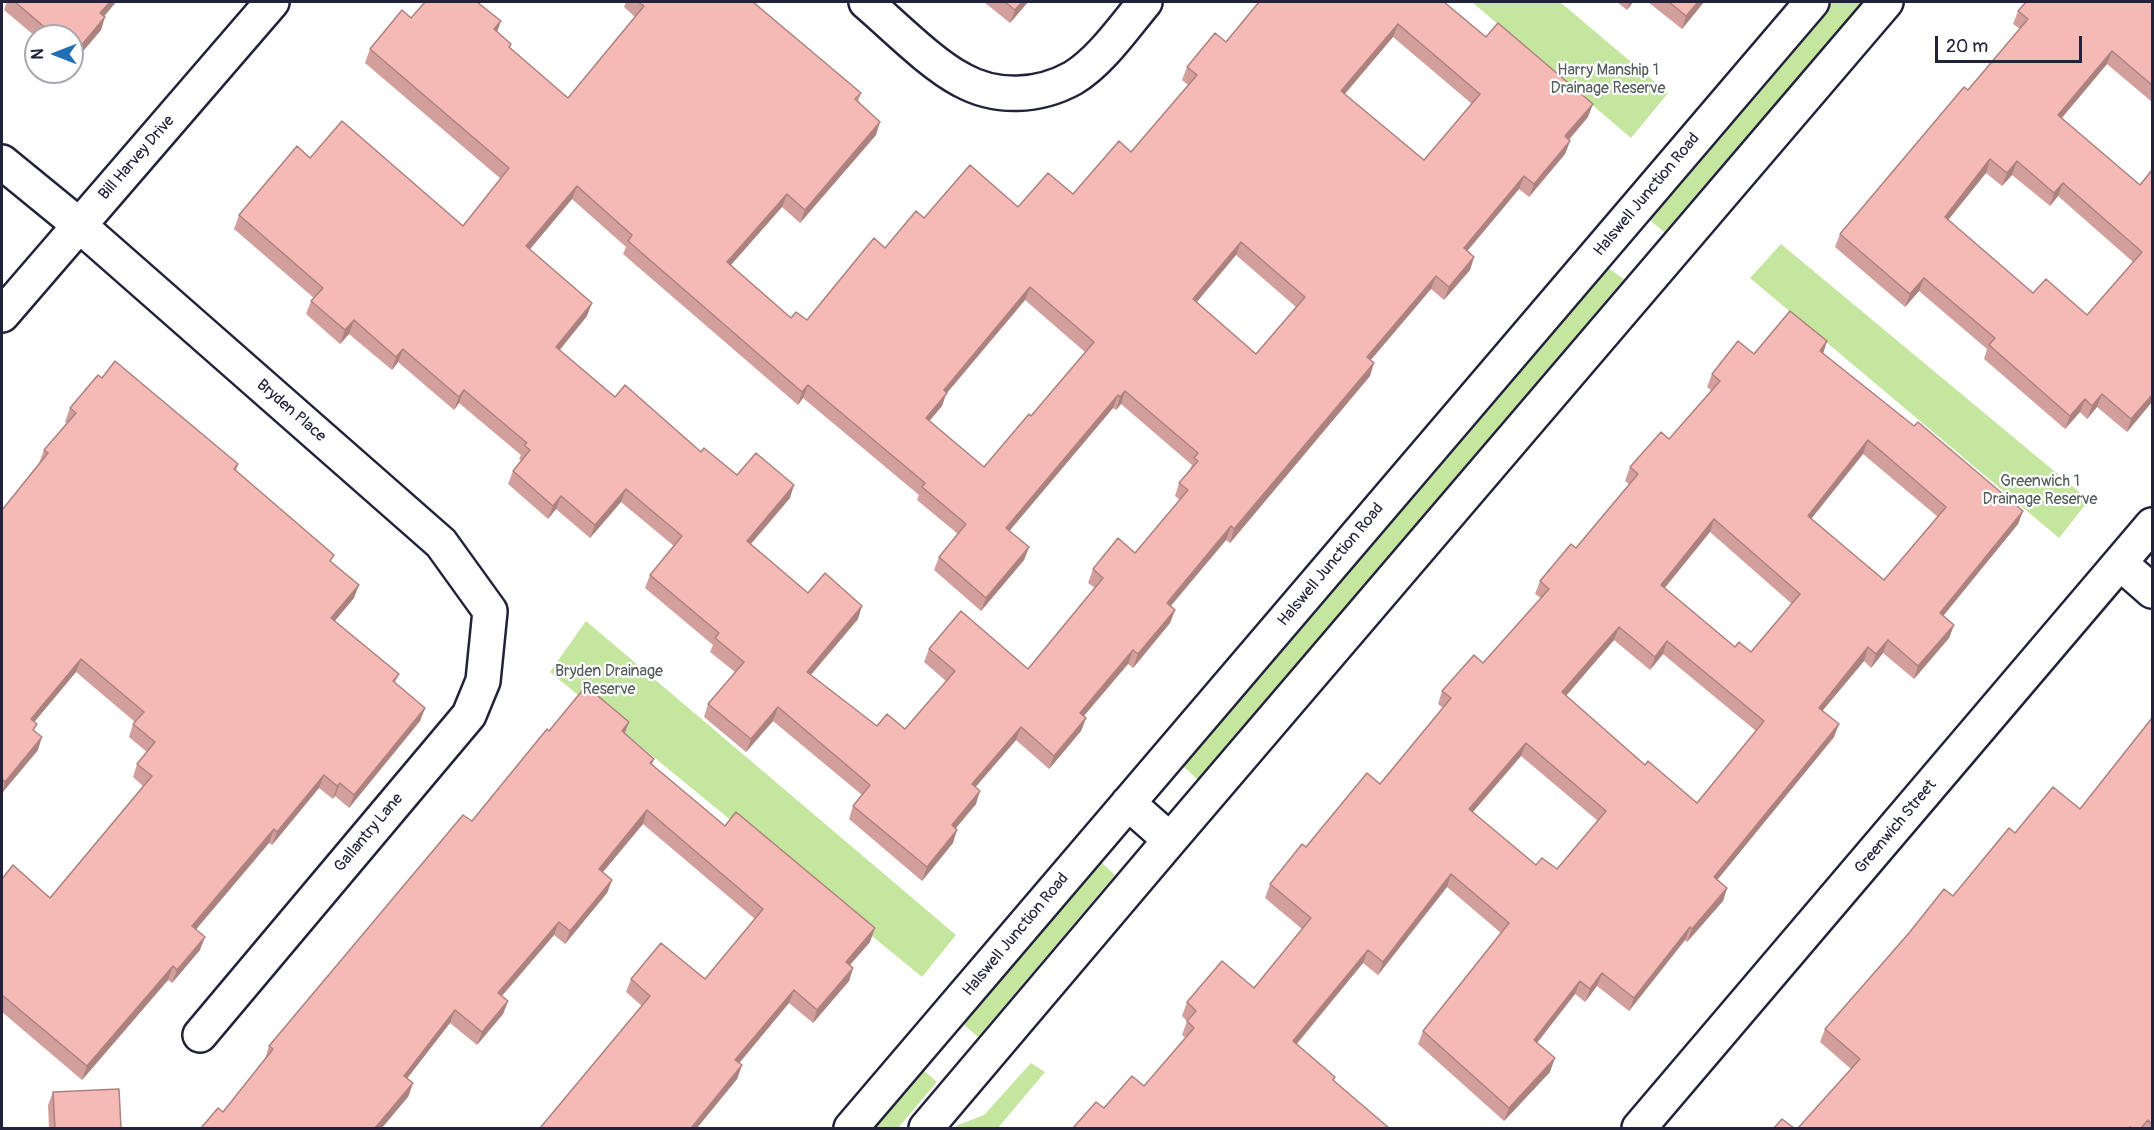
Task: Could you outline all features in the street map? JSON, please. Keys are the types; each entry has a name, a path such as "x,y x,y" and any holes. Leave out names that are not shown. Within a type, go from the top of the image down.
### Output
{"main road":[{"name":"Bill Harvey Drive","path":"2,315 272,2"},
{"path":"866,2 931,58 962,80 993,92 1022,93 1048,89 1073,78 1105,49 1145,2"},
{"name":"Halswell Junction Road","path":"851,1128 1812,2"},
{"path":"926,1128 1886,2"},
{"name":"Bryden Place","path":"2,162 79,225 441,543 490,610"},
{"name":"Greenwich Street","path":"1639,1128 2152,525"},
{"path":"2120,563 2152,591"},
{"name":"Gallantry Lane","path":"200,1035 469,715 483,681 490,610"},
{"path":"1128,803 1170,840"}],"green space":[{"name":"Harry Manship 1 Drainage Reserve","path":"1472,2 1560,2 1668,93 1631,138"},
{"path":"1833,2 1863,2 1664,232 1650,220 1699,158"},
{"name":"Greenwich 1 Drainage Reserve","path":"1781,244 2089,500 2059,538 1750,278"},
{"path":"1608,268 1624,279 1198,780 1183,766"},
{"name":"Bryden Drainage Reserve","path":"586,621 956,935 922,977 550,672"},
{"path":"1100,861 1115,875 978,1037 963,1024"},
{"path":"1031,1063 1045,1072 998,1128 955,1128 984,1115"},
{"path":"922,1069 937,1082 898,1128 870,1128"}],"building":[{"path":"15,2 110,2 100,13 105,17 84,42 84,24 41,24"},
{"path":"425,2 477,2 501,21 494,29 511,44 509,47 568,98 644,6 638,2 753,2 861,93 855,99 880,122 805,210 787,194 727,262 791,318 796,312 807,320 874,238 885,248 916,211 924,218 970,165 1018,207 1048,173 1073,194 1119,141 1131,152 1197,75 1187,67 1215,33 1226,42 1259,2 1444,2 1486,37 1498,23 1593,104 1565,136 1570,141 1534,184 1524,176 1464,248 1474,257 1449,287 1436,276 1367,357 1374,363 1234,529 1231,526 1167,603 1175,610 1138,654 1133,650 1080,713 1086,718 1054,756 1021,727 972,784 980,791 952,825 957,830 927,867 853,806 870,785 778,707 751,739 708,704 744,662 715,638 719,633 650,575 682,536 626,489 595,525 561,496 553,506 513,471 530,450 524,445 527,443 464,390 459,397 403,349 396,357 354,320 345,330 311,301 323,288 239,215 297,146 310,158 342,121 463,226 509,168 370,49 402,10 411,18","holes":["1398,24 1480,94 1424,160 1341,91","577,186 632,235 628,241 802,392 808,385 925,483 922,487 966,524 939,557 986,598 1029,547 1006,528 1118,395 1120,397 1125,391 1198,453 1194,458 1198,461 1179,483 1188,490 1135,553 1118,538 1093,569 1103,578 1028,669 961,611 929,649 955,671 905,729 887,714 877,726 807,672 862,606 825,573 808,593 747,541 794,485 756,453 737,475 704,448 701,452 625,385 615,397 556,347 592,303 526,246","1241,242 1305,297 1256,354 1193,299","1030,287 1094,342 984,467 926,418 947,393 944,390"]},
{"path":"1005,2 1022,2 1015,10"},
{"path":"1669,2 1698,2 1686,16"},
{"path":"2026,2 2152,2 2152,85 2112,51 2058,115 2140,185 2152,170 2152,395 2131,419 2102,394 2092,406 2085,399 2070,416 1989,345 1995,338 1924,278 1910,294 1840,234 1964,87 1968,90 2028,19 2018,11","holes":["1990,159 2007,173 2017,161 2054,193 2063,183 2142,252 2087,315 2046,279 2033,293 1945,217"]},
{"path":"1790,311 1827,341 1820,351 1914,426 1918,422 2023,511 1940,613 1954,625 1918,666 1888,640 1876,654 1868,647 1819,708 1839,724 1714,877 1727,888 1692,929 1690,927 1634,998 1602,973 1590,989 1580,981 1534,1040 1555,1058 1509,1108 1423,1031 1509,923 1451,874 1383,962 1368,950 1293,1041 1335,1077 1333,1080 1389,1128 1073,1128 1096,1102 1104,1108 1132,1076 1144,1086 1194,1028 1187,1021 1196,1011 1187,1002 1222,961 1254,988 1311,918 1270,884 1302,844 1306,847 1367,773 1380,784 1451,698 1442,691 1474,655 1483,663 1549,589 1540,581 1571,544 1576,548 1638,474 1630,467 1661,432 1669,439 1720,381 1712,374 1738,341 1754,354","holes":["1868,440 1946,507 1884,580 1808,516","1714,519 1800,594 1751,652 1739,642 1735,647 1661,585","1619,627 1655,657 1667,641 1764,721 1697,803 1648,761 1645,765 1562,692","1526,743 1606,811 1557,869 1542,858 1536,865 1469,809"]},
{"path":"115,361 238,464 234,469 334,555 330,561 359,585 331,618 399,674 393,681 425,708 354,795 340,783 337,786 324,775 277,832 274,829 192,926 205,937 177,970 173,966 87,1066 2,995 2,879 13,865 50,898 152,776 137,764 155,742 133,724 144,712 81,659 31,719 37,724 33,730 42,737 5,782 2,779 2,510 48,453 44,450 76,413 70,408 98,375 102,378"},
{"path":"586,686 629,722 622,731 654,759 650,763 725,826 736,812 875,928 846,962 853,968 817,1010 794,990 735,1060 742,1065 693,1128 540,1128 650,996 631,979 661,943 705,979 763,909 647,810 599,869 612,880 570,931 559,922 498,993 508,1001 482,1032 455,1010 404,1076 413,1083 375,1128 201,1128 218,1108 223,1112 273,1049 269,1046 463,815 472,821 547,729 549,731"},
{"path":"2152,718 2152,1124 2148,1120 2141,1128 1798,1128 1860,1059 1825,1029 1909,933 1944,889 1953,896 2009,828 2015,833 2053,787 2080,809"},
{"path":"119,1089 121,1128 55,1128 53,1092"},
{"path":"1782,1119 1794,1128 1774,1128"}]}
